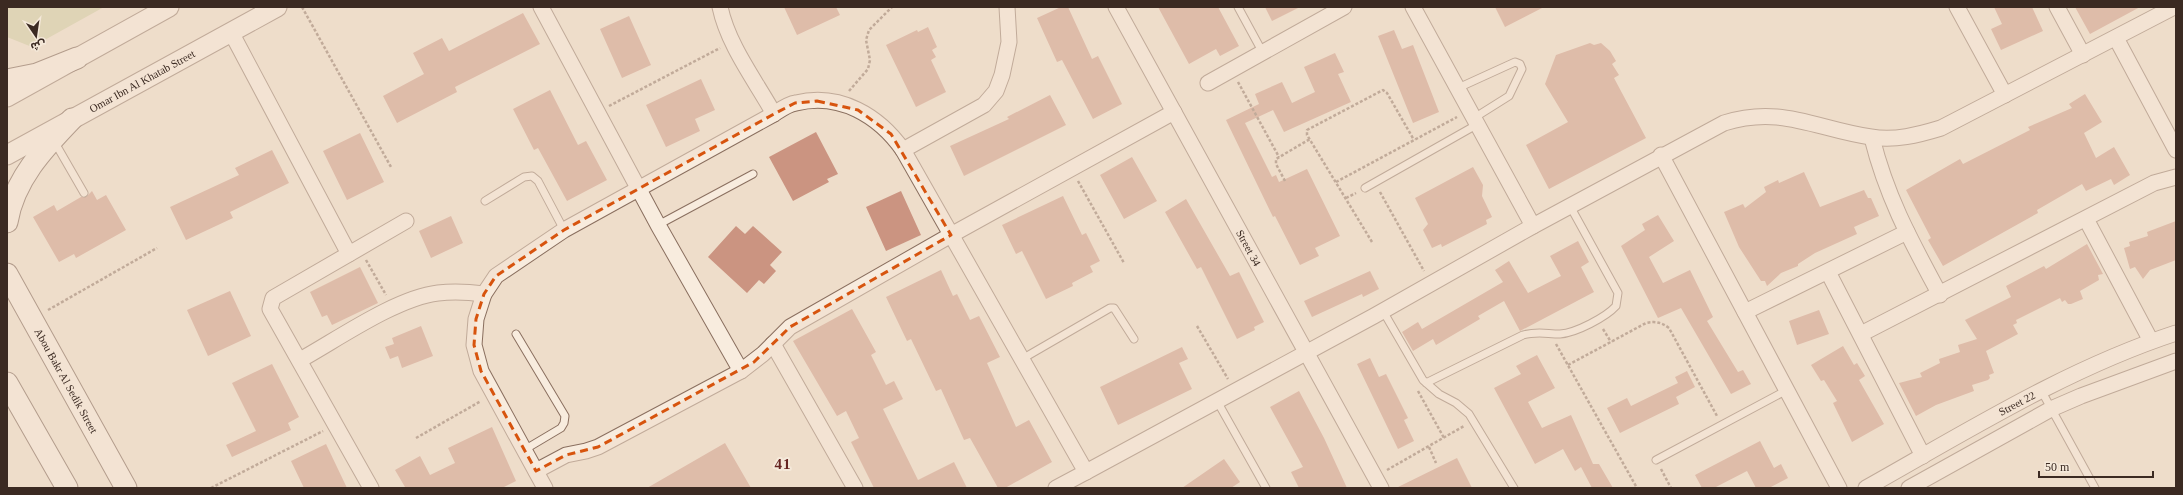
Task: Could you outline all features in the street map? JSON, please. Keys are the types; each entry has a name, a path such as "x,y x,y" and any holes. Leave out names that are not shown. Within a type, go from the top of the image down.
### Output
{"main road":[{"path":"7,80 37,74 77,58"},
{"path":"7,222 9,212 20,185 35,160 72,119"},
{"name":"Abou Bakr Al Sedik Street","path":"7,274 126,488"},
{"path":"7,383 67,488"}],"street":[{"path":"7,97 169,7"},
{"name":"Omar Ibn Al Khatab Street","path":"7,155 277,7"},
{"path":"541,7 658,225 741,371"},
{"path":"720,7 724,22 733,41 774,114"},
{"path":"904,150 984,105 996,92 1002,75 1009,42 1007,7"},
{"name":"Street 34","path":"1116,7 1378,482"},
{"path":"1208,83 1344,7"},
{"path":"1413,7 1533,226"},
{"path":"1957,7 2005,95"},
{"path":"2057,7 2083,55"},
{"path":"1056,488 1307,353 1661,155 1724,123 1742,117 1761,115 1780,116 1872,138 1895,138 1918,135 1941,128 2174,7"},
{"path":"231,32 354,251"},
{"path":"2116,38 2176,150"},
{"path":"545,488 480,370 474,345 476,319 484,294 496,276 564,230 638,188 795,103 817,101 839,103 858,110 876,120 891,134 904,150 1086,472"},
{"path":"536,471 566,455 592,450 741,371 754,362 790,326 1174,112"},
{"path":"1872,138 1886,187 1907,232 1940,295"},
{"path":"1661,155 1839,488"},
{"path":"1861,334 1940,295 2154,183 2176,176"},
{"path":"2086,219 2151,341"},
{"path":"371,488 270,309 270,303 273,298 406,221"},
{"path":"1745,312 1907,232"},
{"path":"1828,272 1923,456"},
{"path":"300,360 393,308 414,298 437,293 461,291 484,294"},
{"name":"Street 22","path":"1866,488 2041,390 2110,357 2176,333"},
{"path":"773,344 855,488"},
{"name":"Street 22","path":"1909,488 2051,409 2081,396 2176,361"}],"lane":[{"path":"1238,7 1263,53"},
{"path":"1365,188 1509,96 1522,69 1520,64 1515,62 1458,88"},
{"path":"53,139 84,193"},
{"path":"658,225 754,174"},
{"path":"485,201 524,177 532,176 538,181 564,230"},
{"path":"1426,383 1523,335 1532,332 1563,333 1576,330 1613,309 1618,302 1618,293 1570,206"},
{"path":"1022,359 1110,308 1114,308 1119,312 1134,338"},
{"path":"1383,311 1426,383 1439,394 1463,408 1473,421 1514,488"},
{"path":"516,334 565,416 564,423 560,428 524,450"},
{"path":"1656,460 1787,390"},
{"path":"2041,390 2095,488"},
{"path":"1217,401 1266,488"}],"path":[{"path":"302,7 391,167"},
{"path":"839,103 868,69 870,60 866,40 869,30 892,7"},
{"path":"597,112 733,41"},
{"path":"1231,70 1279,157"},
{"path":"1372,242 1306,133 1308,128 1383,90 1387,93 1414,140"},
{"path":"1336,182 1414,140 1474,117"},
{"path":"1285,181 1275,160 1310,139"},
{"path":"1071,169 1124,263"},
{"path":"1375,182 1431,284"},
{"path":"31,319 157,248"},
{"path":"354,251 393,308"},
{"path":"1568,365 1646,324 1654,322 1662,323 1669,328 1722,425"},
{"path":"1197,326 1235,392"},
{"path":"1550,333 1637,488"},
{"path":"416,438 494,393"},
{"path":"1378,482 1429,447 1473,421"},
{"path":"211,488 335,424"},
{"path":"1429,447 1436,463"},
{"path":"1656,460 1671,488"}],"highlighted area":[{"path":"817,101 858,110 891,134 951,235 790,327 754,362 598,447 566,455 536,471 481,371 474,345 476,319 484,294 496,276 564,230 774,114 795,103"}],"shaded area":[{"path":"7,7 104,7 32,47 7,37"}],"building":[{"path":"784,7 836,7 840,15 797,35"},
{"path":"1061,7 1068,7 1092,59 1098,56 1122,104 1093,119 1062,60 1057,62 1037,18"},
{"path":"1158,7 1218,7 1239,46 1220,56 1216,49 1189,64"},
{"path":"1265,7 1300,7 1272,21"},
{"path":"1495,7 1544,7 1505,27"},
{"path":"1994,7 2032,7 2043,31 2001,50 1991,29 2002,24"},
{"path":"2075,7 2140,7 2090,34"},
{"path":"523,13 540,44 455,87 457,92 397,123 383,96 424,74 413,53 442,38 449,51"},
{"path":"629,16 651,65 622,78 600,29"},
{"path":"928,27 937,47 932,50 936,57 931,60 946,92 916,107 886,45 917,30 918,32"},
{"path":"1394,30 1402,49 1413,45 1439,112 1413,123 1378,36"},
{"path":"1590,43 1594,45 1601,43 1610,51 1616,61 1612,64 1619,75 1614,78 1646,138 1549,189 1526,145 1568,122 1545,84 1556,55"},
{"path":"1335,53 1344,72 1338,74 1351,102 1284,132 1273,110 1245,123 1272,177 1276,175 1279,182 1307,169 1340,236 1315,248 1319,256 1300,265 1275,216 1273,217 1226,120 1259,104 1255,94 1282,82 1292,103 1315,92 1304,67"},
{"path":"701,79 715,110 695,119 700,131 666,147 646,105"},
{"path":"550,90 578,145 586,141 607,180 567,201 538,148 534,150 513,109"},
{"path":"2085,94 2102,122 2084,133 2096,158 2114,147 2130,175 2114,185 2111,179 2086,191 2082,184 2037,210 2038,213 1943,266 1928,240 1931,238 1906,190 1960,159 1963,164 2030,130 2028,127 2072,108 2069,104"},
{"path":"1050,95 1066,125 964,176 950,146 1009,119 1007,117"},
{"path":"816,132 838,174 827,179 829,182 793,201 769,157"},
{"path":"360,133 384,182 347,200 323,151"},
{"path":"272,150 289,183 230,212 233,218 186,240 170,207 239,175 235,168"},
{"path":"1132,157 1157,201 1124,219 1100,175"},
{"path":"1473,167 1483,185 1482,196 1492,217 1486,220 1487,224 1442,247 1441,244 1432,248 1423,230 1428,224 1415,198"},
{"path":"1804,172 1820,207 1864,190 1868,198 1871,198 1879,216 1854,227 1857,234 1815,253 1798,264 1798,266 1781,273 1767,286 1765,281 1761,281 1739,247 1724,212 1743,204 1745,208 1766,192 1764,187 1778,180 1779,183"},
{"path":"92,191 97,200 106,195 126,230 76,258 74,254 59,262 33,217 54,205 57,211 81,197 86,197"},
{"path":"901,191 921,235 886,251 866,207"},
{"path":"1063,196 1082,235 1086,233 1100,261 1090,266 1093,272 1072,283 1073,286 1046,299 1022,251 1016,254 1002,225"},
{"path":"1186,199 1230,276 1239,272 1264,322 1254,327 1255,330 1237,339 1201,267 1197,269 1165,212"},
{"path":"1658,215 1674,241 1649,257 1663,283 1690,270 1713,317 1707,321 1738,372 1743,370 1751,384 1731,394 1681,308 1658,318 1621,246 1645,230 1642,224"},
{"path":"451,216 463,243 431,258 419,231"},
{"path":"2176,221 2176,260 2150,270 2143,279 2135,267 2130,269 2124,248 2130,246 2129,242 2148,236 2147,232"},
{"path":"736,226 745,234 753,226 782,252 770,265 776,271 764,284 759,280 747,293 708,257"},
{"path":"1578,241 1589,262 1581,267 1594,292 1520,331 1504,301 1478,316 1480,319 1436,345 1433,339 1413,351 1402,332 1418,322 1422,329 1503,282 1495,270 1509,261 1528,293 1561,276 1550,256"},
{"path":"2087,244 2103,274 2098,275 2099,280 2080,291 2083,299 2068,304 2065,300 2062,302 2060,298 2016,320 2017,323 2013,325 2018,334 1986,351 1994,373 1989,375 1990,378 1988,380 1972,385 1974,391 1936,405 1916,416 1899,383 1922,377 1920,373 1940,363 1939,359 1960,352 1958,345 1977,339 1965,320 2011,297 2006,286 2044,266 2046,269"},
{"path":"360,267 378,303 332,325 327,315 322,317 310,292"},
{"path":"941,270 953,296 957,294 970,320 979,316 1000,357 987,363 1016,427 1029,420 1052,462 1005,488 998,488 970,438 964,440 941,389 936,391 911,339 907,341 886,297"},
{"path":"1370,271 1379,289 1363,297 1362,294 1312,317 1304,301"},
{"path":"230,291 251,336 208,356 187,310"},
{"path":"852,309 876,352 871,355 886,385 894,381 903,399 883,409 918,480 954,462 967,488 874,488 851,442 859,438 846,411 837,416 793,341"},
{"path":"1819,310 1829,334 1797,345 1789,321"},
{"path":"421,326 433,356 402,368 398,356 390,359 385,347 394,344 392,338"},
{"path":"1843,346 1854,365 1857,363 1865,376 1859,380 1884,424 1852,442 1833,403 1837,401 1824,380 1821,381 1811,365"},
{"path":"1182,347 1188,359 1179,363 1192,389 1118,425 1100,387"},
{"path":"1537,355 1555,388 1528,402 1542,428 1571,415 1593,464 1599,464 1613,488 1592,488 1581,467 1575,471 1563,449 1535,464 1494,388 1521,374 1516,366"},
{"path":"1370,358 1379,377 1386,374 1408,418 1404,420 1414,441 1398,449 1357,364"},
{"path":"272,364 299,417 288,423 291,430 232,457 226,445 256,431 232,383"},
{"path":"1687,371 1695,387 1676,397 1679,404 1620,433 1607,408 1627,398 1631,406 1678,383 1675,377"},
{"path":"1299,391 1324,438 1347,488 1299,488 1291,472 1303,467 1270,407"},
{"path":"492,427 516,481 502,488 403,488 405,487 395,470 420,456 430,475 455,463 448,448"},
{"path":"1760,441 1774,468 1781,464 1788,478 1769,488 1756,488 1747,471 1714,488 1702,488 1695,475"},
{"path":"725,443 751,488 647,488"},
{"path":"326,444 347,488 304,488 291,461"},
{"path":"1457,458 1472,488 1396,488"},
{"path":"1224,459 1240,482 1231,488 1182,488"}],"district":[{"name":"41","path":"783,464"}]}
